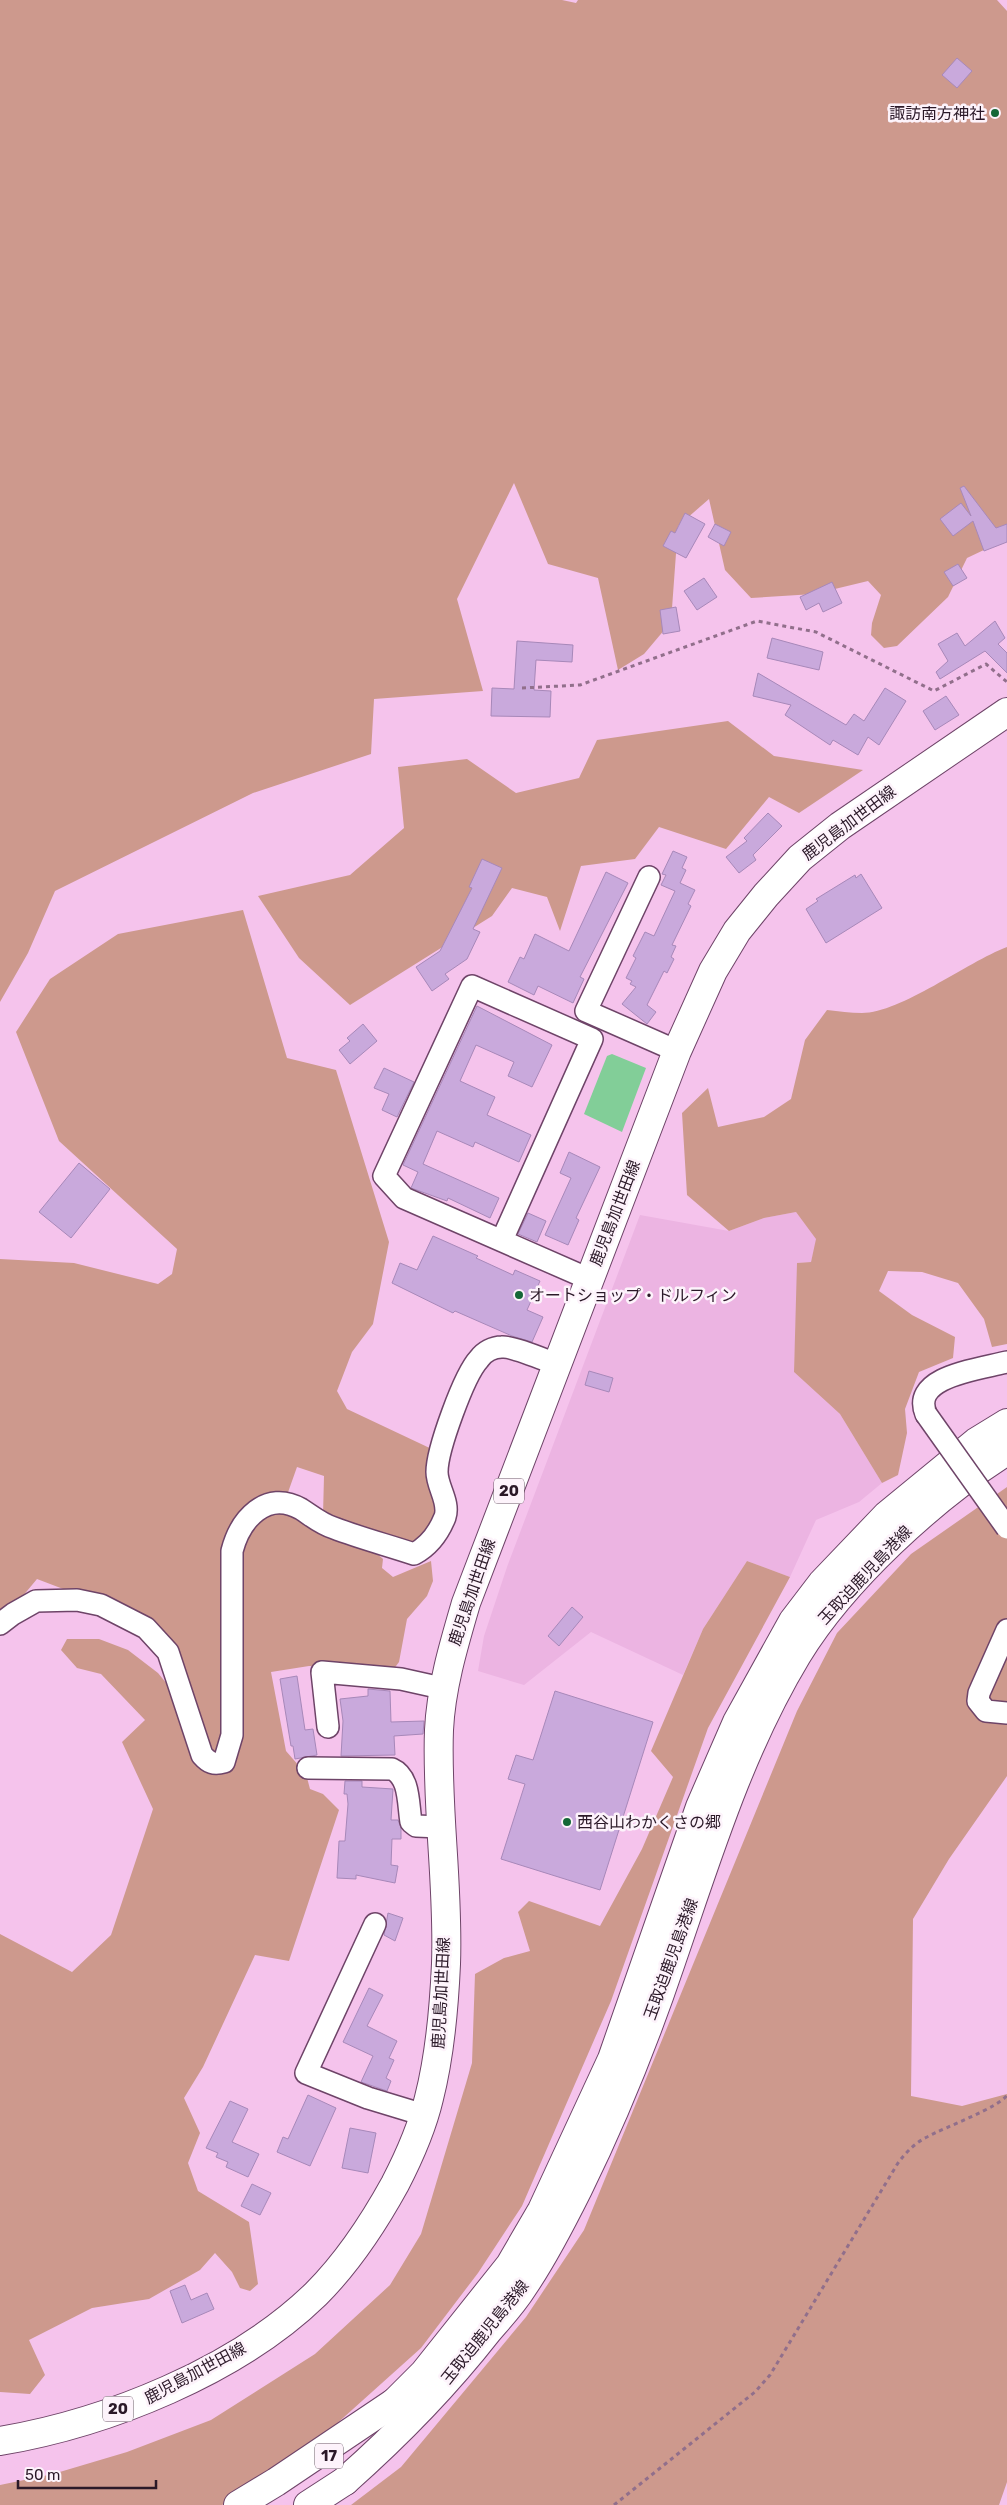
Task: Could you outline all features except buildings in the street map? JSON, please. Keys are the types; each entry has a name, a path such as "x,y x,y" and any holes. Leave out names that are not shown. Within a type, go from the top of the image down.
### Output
{"main road":[{"name":"鹿児島加世田線","path":"0,2441 71,2425 150,2398 230,2358 268,2332 315,2294 357,2247 377,2217 405,2164 424,2115 440,2045 446,1962 439,1728 451,1655 466,1603 677,1051 713,971 737,931 766,895 800,858 840,826 1007,712"},
{"name":"玉取迫鹿児島港線","path":"395,2402 446,2347 510,2265 542,2210 612,2059 700,1807 737,1722 793,1621 828,1576 887,1515 976,1442 1007,1423"},
{"name":"玉取迫鹿児島港線","path":"345,2481 392,2440 459,2368 523,2288 578,2189 627,2080 670,1967 722,1814 755,1734 798,1654 840,1597 890,1545 938,1501 1007,1451"},
{"path":"238,2505 276,2482 395,2402"},
{"name":"17","path":"258,2505 330,2456 395,2402"},
{"path":"318,2505 345,2481"},
{"name":"17","path":"308,2505 345,2481"}],"street":[{"path":"649,878 586,1011 677,1051"},
{"path":"502,1240 592,1039 472,986 384,1176 404,1198 589,1279"},
{"path":"0,1624 13,1614 36,1602 78,1600 101,1605 146,1628 168,1652 202,1756 208,1762 216,1764 224,1762 232,1735 232,1550 236,1535 246,1518 256,1509 268,1504 286,1503 333,1528 414,1554 430,1544 445,1516 446,1506 437,1472 456,1403 469,1372 479,1358 489,1350 503,1346 556,1364"},
{"path":"1007,1362 948,1377 933,1384 924,1395 922,1405 926,1414 1007,1528"},
{"path":"1007,1630 979,1693 978,1701 986,1710 1007,1712"},
{"path":"328,1727 322,1672 402,1678 446,1689"},
{"path":"308,1768 392,1770 400,1773 404,1779 411,1822 416,1826 441,1827"},
{"path":"375,1924 306,2073 368,2098 424,2115"}],"path":[{"path":"522,688 580,685 757,621 816,632 934,691 986,664 1007,682"},
{"path":"614,2505 755,2392 770,2375 908,2149 954,2123 995,2106 1007,2096"}],"shaded area":[{"path":"0,0 562,0 576,3 578,0 997,0 1007,11 1007,539 967,558 948,597 897,646 884,648 871,635 872,623 881,595 868,581 814,594 751,598 725,570 709,499 678,526 671,622 644,654 618,670 598,578 548,564 514,483 457,599 483,691 374,699 371,754 253,793 55,891 28,953 0,1002"},
{"path":"728,721 774,756 863,770 799,813 769,797 726,849 659,827 635,859 581,866 560,931 547,897 512,888 492,916 350,1005 299,958 258,896 350,875 404,828 398,767 467,759 516,793 579,778 597,740"},
{"path":"243,910 287,1058 336,1070 389,1242 373,1324 352,1352 337,1391 347,1409 436,1451 440,1516 411,1548 323,1515 324,1476 297,1467 286,1498 237,1522 227,1735 213,1758 171,1650 79,1595 37,1579 12,1609 0,1618 0,1259 74,1263 158,1284 172,1274 177,1249 59,1141 16,1032 50,979 118,934"},
{"path":"1007,947 1007,1344 992,1347 984,1319 958,1283 922,1272 888,1271 879,1291 912,1315 955,1337 953,1358 919,1372 905,1409 907,1433 898,1475 882,1483 840,1414 794,1372 797,1263 811,1262 816,1239 796,1212 764,1218 729,1231 687,1195 682,1113 708,1088 718,1127 764,1117 791,1099 805,1040 827,1010 862,1013 878,1011 914,996"},
{"path":"612,1054 646,1068 622,1132 584,1114 607,1056"},
{"path":"796,1212 817,1239 811,1262 798,1263 794,1372 840,1414 882,1483 859,1502 816,1520 790,1577 747,1561 703,1629 683,1675 591,1632 524,1685 478,1671 484,1636 507,1567 640,1215 729,1231 764,1218"},
{"path":"1007,1487 1007,1776 949,1859 913,1919 911,2096 962,2106 1007,2094 1007,2482 999,2505 351,2505 401,2467 526,2317 584,2230 797,1711 837,1633 911,1554"},
{"path":"271,1508 374,1551 383,1559 382,1568 393,1577 431,1561 433,1581 427,1596 407,1619 399,1662 393,1670 309,1666 271,1672 286,1751 306,1774 310,1789 323,1794 339,1810 289,1961 255,1955 203,2067 184,2098 200,2133 188,2163 198,2191 249,2222 258,2284 250,2291 240,2288 232,2272 215,2253 200,2270 149,2299 92,2308 29,2340 45,2375 30,2394 0,2392 0,1934 72,1972 111,1935 153,1809 122,1742 145,1720 101,1674 77,1668 61,1650 67,1639 99,1639 128,1650 158,1673 176,1695 194,1748 232,1763 237,1547"},
{"path":"747,1561 790,1577 708,1728 611,2001 522,2206 478,2273 421,2348 294,2462 222,2505 0,2505 0,2485 53,2474 127,2452 211,2420 315,2354 390,2285 421,2234 472,2063 475,1974 504,1958 530,1951 518,1912 529,1901 600,1926 642,1849 673,1777 651,1751 703,1629"}],"place":[{"name":"諏訪南方神社","path":"995,113"},
{"name":"オートショップ・ドルフィン","path":"519,1295"},
{"name":"西谷山わかくさの郷","path":"567,1822"}]}
